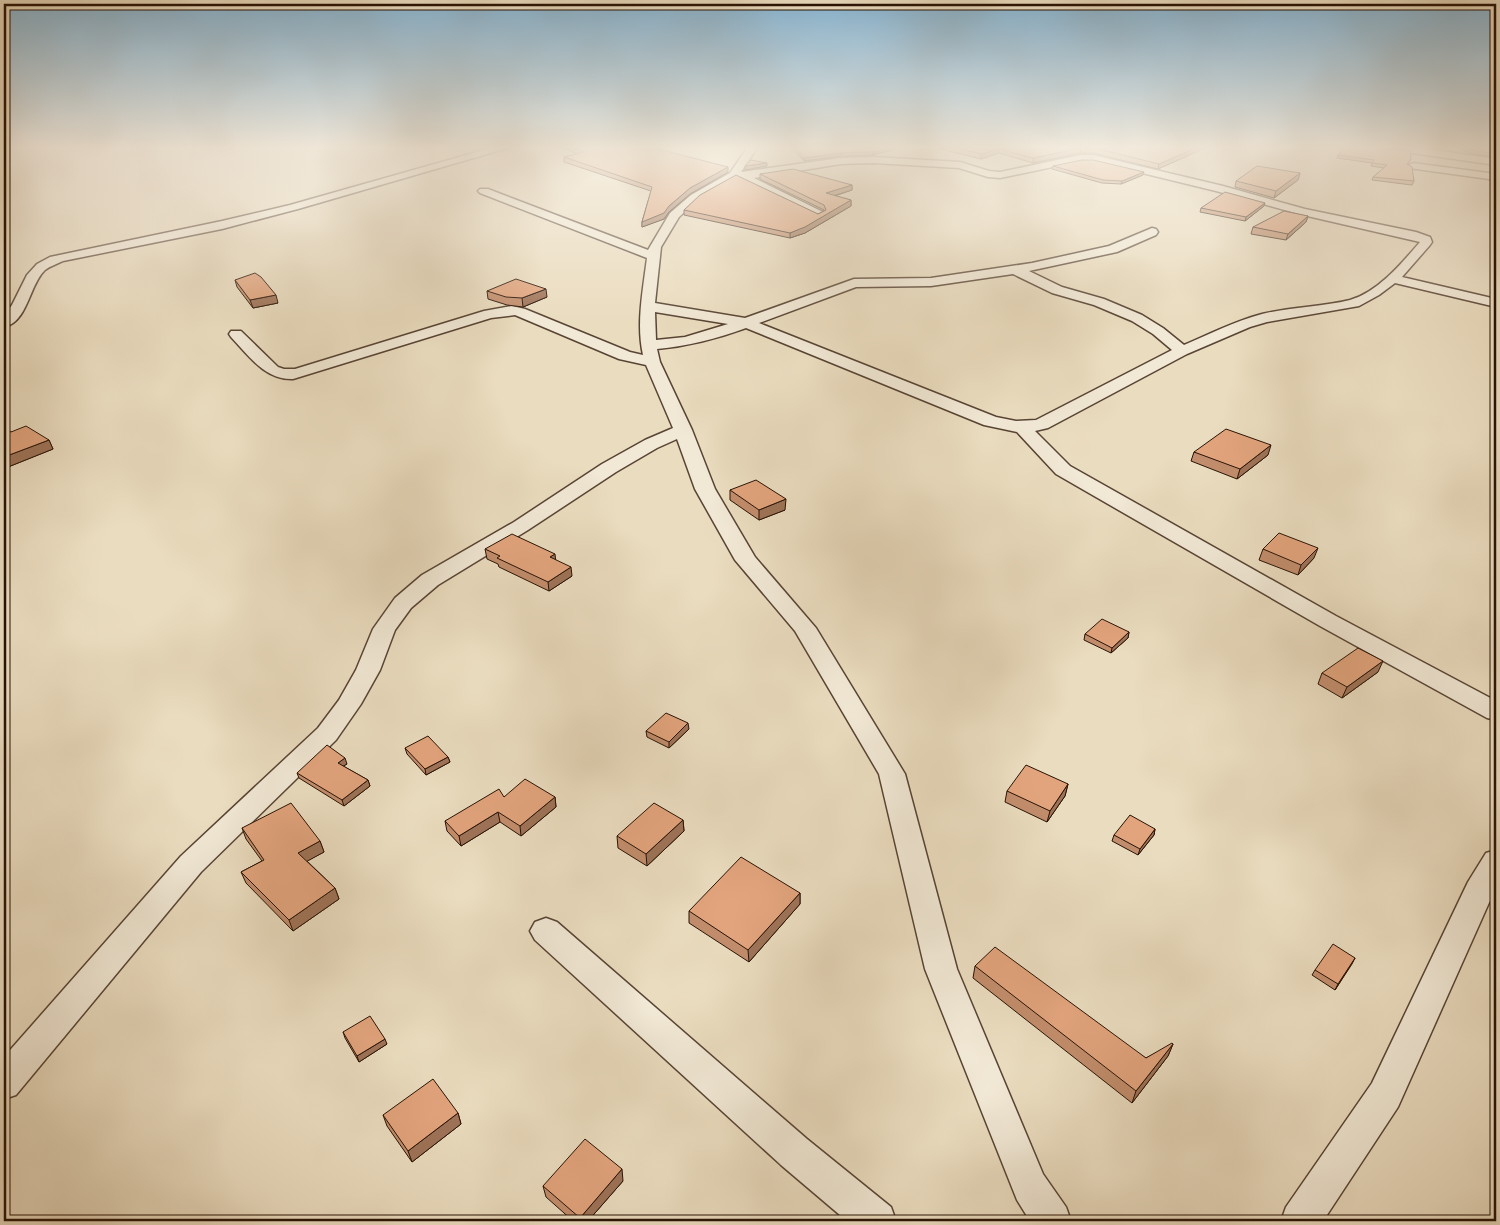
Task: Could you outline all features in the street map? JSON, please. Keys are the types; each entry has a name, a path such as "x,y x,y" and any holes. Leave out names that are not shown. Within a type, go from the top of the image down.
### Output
{"street":[{"path":"4,323 12,316 37,270 46,263 60,258 222,225 300,205"},
{"path":"520,205 654,257"},
{"path":"686,205 674,215 655,247 648,306 650,353 683,430 705,489 746,560 805,628 892,774 941,969 1030,1186 1052,1221"},
{"path":"800,205 819,214"},
{"path":"648,306 746,323 990,421 1014,427 1028,428 1042,424 1182,351 1264,318 1354,303 1368,297 1391,278 1424,245 1426,240 1279,205"},
{"path":"236,334 272,370 278,374 286,375 296,374 489,314 512,310 625,356 650,353 746,323 854,284 866,282 932,282 1014,269 1113,249 1152,232"},
{"path":"1014,269 1057,290 1099,302 1137,318 1158,331 1182,351"},
{"path":"1391,278 1496,303"},
{"path":"1028,428 1024,429 1063,470 1328,621 1496,712"},
{"path":"4,1083 191,864 327,734 349,704 368,670 384,629 403,603 430,580 521,526 609,468 651,444 683,430"},
{"path":"1300,1221 1385,1095 1479,891 1496,861"},
{"path":"546,931 794,1152 877,1221"}],"building":[{"path":"647,205 670,205 664,213 642,222"},
{"path":"689,205 799,205 818,214 826,210 824,205 842,205 805,227 790,233 684,210"},
{"path":"1205,205 1262,205 1246,217 1201,208"},
{"path":"1284,211 1308,216 1288,234 1253,227"},
{"path":"255,273 261,277 276,295 250,300 235,280"},
{"path":"516,279 546,289 522,298 506,297 487,291"},
{"path":"26,426 49,440 4,457 4,429 11,432"},
{"path":"1226,429 1271,445 1240,469 1194,452"},
{"path":"756,480 786,499 759,510 730,490"},
{"path":"1279,533 1318,548 1301,565 1263,549"},
{"path":"512,534 555,554 550,557 571,567 548,582 497,558 500,556 485,549"},
{"path":"1102,619 1129,632 1112,648 1085,634"},
{"path":"1358,648 1383,661 1347,687 1322,673"},
{"path":"666,713 688,723 669,742 646,731"},
{"path":"428,736 448,757 425,769 405,748"},
{"path":"327,745 345,758 338,763 368,780 342,800 297,773"},
{"path":"1026,765 1068,784 1050,811 1007,791"},
{"path":"525,779 555,797 520,826 498,812 459,836 445,821 499,789 504,797"},
{"path":"291,803 320,841 298,853 335,888 289,920 241,872 264,860 242,828"},
{"path":"654,803 683,820 646,854 617,836"},
{"path":"1130,815 1155,829 1140,849 1114,835"},
{"path":"741,857 800,893 748,950 689,911"},
{"path":"1333,944 1355,958 1338,984 1315,970"},
{"path":"995,947 1146,1058 1173,1044 1136,1091 975,966"},
{"path":"370,1016 385,1039 357,1056 343,1032"},
{"path":"433,1079 458,1113 408,1151 383,1115"},
{"path":"585,1139 622,1169 580,1218 543,1186"}]}
